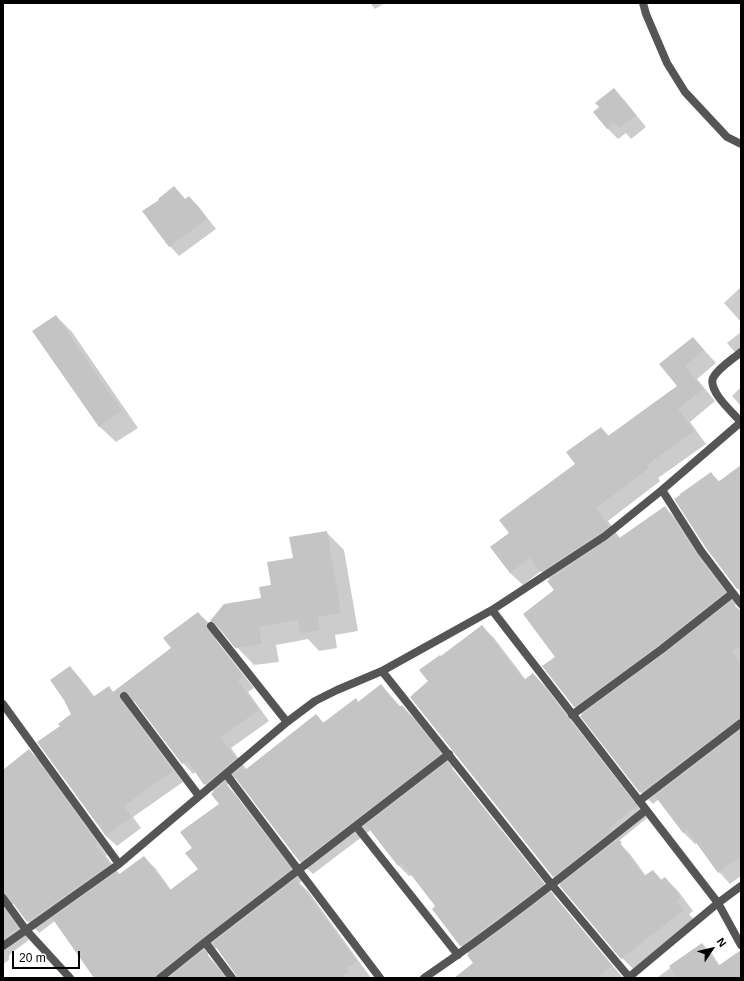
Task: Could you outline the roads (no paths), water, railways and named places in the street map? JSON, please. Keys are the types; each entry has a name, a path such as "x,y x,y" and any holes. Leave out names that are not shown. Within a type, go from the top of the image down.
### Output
{"street":[{"path":"643,3 646,14 667,63 685,92 727,137 741,144"},
{"path":"3,946 119,864 287,722 321,698 382,671 492,610 605,536 662,490 741,422 716,394 712,386 713,378 741,352"},
{"path":"662,490 701,551 741,604"},
{"path":"572,715 662,648 732,593"},
{"path":"492,610 718,904 741,945"},
{"path":"211,626 287,722"},
{"path":"382,671 628,978 741,886"},
{"path":"124,696 199,796"},
{"path":"3,704 119,864"},
{"path":"639,802 741,723"},
{"path":"160,978 449,754"},
{"path":"226,774 380,978"},
{"path":"424,978 458,955 552,885 646,810"},
{"path":"356,826 458,955"},
{"path":"3,898 26,930 70,978"},
{"path":"205,942 232,978"}]}
